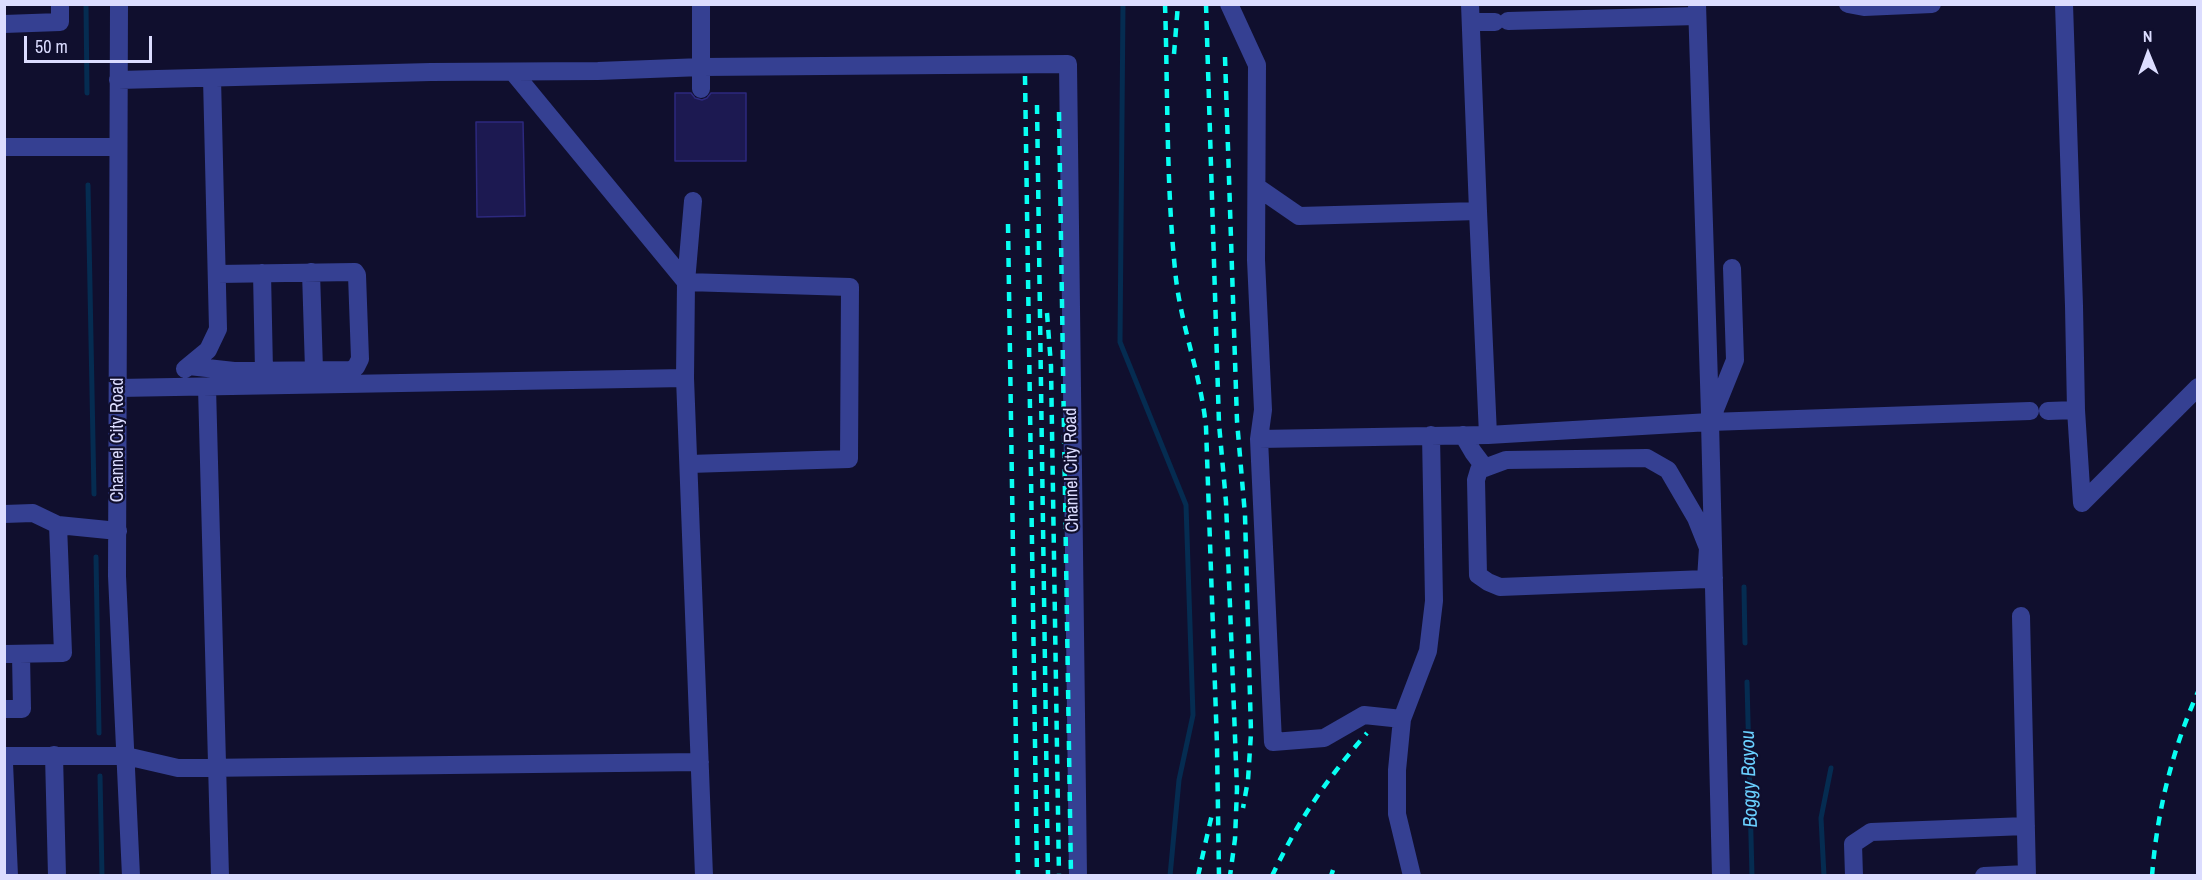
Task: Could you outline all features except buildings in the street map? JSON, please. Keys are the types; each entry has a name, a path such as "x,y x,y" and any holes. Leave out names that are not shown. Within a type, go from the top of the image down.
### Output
{"lane":[{"path":"4,24 60,22 60,4"},
{"name":"Channel City Road","path":"118,4 117,576 131,876"},
{"path":"701,4 701,89"},
{"path":"1229,4 1257,64 1256,260 1263,410 1259,439 1273,742 1324,738 1364,715 1402,719"},
{"path":"1848,4 1864,7 1932,4"},
{"path":"2064,4 2076,410 2082,503 2198,387"},
{"path":"1488,435 1471,13 1502,21 1697,10 1710,422 1710,579"},
{"name":"Channel City Road","path":"702,67 1068,64 1078,876"},
{"path":"118,80 702,67"},
{"path":"513,72 686,282 850,287 849,459 689,464"},
{"path":"159,388 208,350 218,329 212,78"},
{"path":"4,147 118,147"},
{"path":"1257,187 1299,216 1478,211"},
{"path":"693,201 686,282 685,378 704,876"},
{"path":"1710,422 1735,360 1732,268"},
{"path":"189,366 234,371 351,370 356,367 360,359 357,275 351,271 217,274"},
{"path":"311,272 314,370"},
{"path":"262,273 264,371"},
{"path":"118,388 685,378"},
{"path":"207,387 220,876"},
{"path":"1259,439 1488,435 1710,422 2076,410"},
{"path":"1412,876 1397,814 1396,770 1402,719 1428,651 1434,601 1431,435"},
{"path":"1463,435 1485,468"},
{"path":"1710,579 1500,587 1488,582 1478,575 1476,480 1479,470 1506,460 1647,458 1668,470 1696,518 1708,548 1710,579 1721,876"},
{"path":"4,514 33,513 58,525 118,531"},
{"path":"4,709 22,709 13,654 63,653 58,525"},
{"path":"1984,876 2027,875 2021,616"},
{"path":"54,755 57,876"},
{"path":"4,756 126,756 178,768 700,762"},
{"path":"4,763 9,876"},
{"path":"1854,876 1853,844 1871,832 2026,826"}],"waterway":[{"path":"86,4 87,93"},
{"path":"1123,4 1120,342 1186,505 1193,715 1179,780 1170,876"},
{"path":"88,185 94,494"},
{"path":"96,557 99,733"},
{"name":"Boggy Bayou","path":"1744,587 1745,643"},
{"name":"Boggy Bayou","path":"1747,682 1752,876"},
{"path":"1824,876 1821,818 1831,768"},
{"path":"100,776 102,876"}],"railway":[{"path":"1165,4 1169,176 1176,279 1204,408 1206,427 1219,876"},
{"path":"1174,54 1178,4"},
{"path":"1206,4 1219,424 1226,502 1237,789 1235,839 1230,876"},
{"path":"1225,57 1237,421 1245,515 1251,733 1248,780 1243,808"},
{"path":"1025,76 1037,876"},
{"path":"1037,105 1048,876"},
{"path":"1059,112 1071,876"},
{"path":"1008,224 1018,876"},
{"path":"1047,313 1051,366 1059,876"},
{"path":"2152,876 2154,852 2167,782 2173,759 2198,692"},
{"path":"1272,876 1292,836 1314,801 1367,733"},
{"path":"1198,876 1212,814"},
{"path":"1331,876 1333,870"}]}
